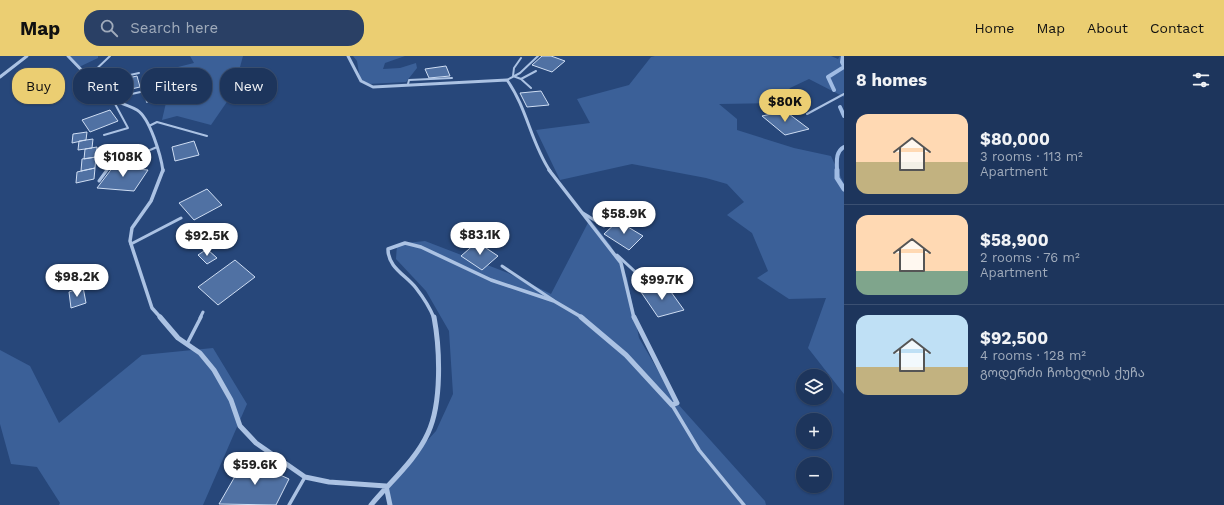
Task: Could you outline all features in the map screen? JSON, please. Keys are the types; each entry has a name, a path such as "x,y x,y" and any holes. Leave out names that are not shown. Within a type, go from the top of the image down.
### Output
{"street":[{"path":"0,78 27,56"},
{"path":"68,56 79,68"},
{"path":"348,56 361,81 366,84 382,87 408,84 507,80 524,110 540,155 559,185 578,210 614,252 625,274 633,315 677,403 672,405 656,384 610,341 572,310 554,301 493,281 420,246 404,243 388,249 387,254 392,263 417,290 434,317 437,350 436,402 428,432 410,459 371,505"},
{"path":"122,104 138,110 149,126 161,155 162,173 151,201 132,228 131,244 152,308 178,338 200,353 214,370 231,400 240,426 256,443 305,477 329,482 386,486"},
{"path":"386,486 390,505"}],"lane":[{"path":"97,68 110,56"},
{"path":"507,80 538,56"},
{"path":"514,76 514,68 521,58"},
{"path":"521,79 536,71"},
{"path":"133,74 139,73"},
{"path":"514,76 521,79 531,88"},
{"path":"408,84 409,80 452,78"},
{"path":"807,114 844,94"},
{"path":"104,135 128,128 115,104"},
{"path":"149,126 157,122 207,136"},
{"path":"99,181 114,160 134,157 157,146"},
{"path":"578,210 604,226"},
{"path":"131,244 181,218"},
{"path":"614,252 643,279 657,276"},
{"path":"502,266 554,301"},
{"path":"187,344 203,312"},
{"path":"672,405 699,450 744,505"},
{"path":"288,505 305,477"}],"shaded area":[{"path":"69,56 98,56 98,58 79,67"},
{"path":"190,56 243,56 240,68 220,68 220,104 225,104 211,125 177,116 162,120 166,104 212,104 212,68 174,68 194,63"},
{"path":"353,56 405,56 385,63 383,69 400,68 416,63 417,68 406,82 368,84 360,79 357,61"},
{"path":"831,56 838,59 840,56 844,56 844,97 809,79 790,88 779,103 719,104 737,119 737,130 794,148 831,156 844,184 844,394 832,379 832,369 824,369 808,348 826,298 789,299 757,278 768,271 752,233 727,215 744,202 727,184 706,178 632,164 560,180 536,130 590,123 577,99 629,85 651,57"},
{"path":"590,219 611,246 627,278 639,338 677,403 765,501 766,505 390,505 386,486 436,431 453,394 449,331 426,291 396,259 397,244 425,241 508,273 551,294"},
{"path":"213,348 247,404 203,505 59,505 60,503 37,467 11,464 0,424 0,350 30,366 59,423 142,355"}],"building":[{"path":"542,56 551,56 565,61 552,72 532,65"},
{"path":"446,66 450,76 429,78 425,69"},
{"path":"137,76 140,87 133,89 133,77"},
{"path":"541,91 549,105 527,107 520,93"},
{"path":"110,110 118,121 90,132 82,120"},
{"path":"785,111 809,129 785,135 762,116"},
{"path":"87,132 86,140 72,143 73,134"},
{"path":"93,139 92,148 78,150 79,141"},
{"path":"194,141 199,155 175,161 172,147"},
{"path":"97,147 96,157 84,159 85,149"},
{"path":"96,157 95,168 81,171 82,159"},
{"path":"125,165 139,166 137,169 148,170 134,191 97,188 113,167 122,168"},
{"path":"95,168 94,179 76,183 77,172"},
{"path":"207,189 222,205 194,220 179,203"},
{"path":"618,221 643,236 629,250 604,234"},
{"path":"477,242 498,256 482,270 461,256"},
{"path":"207,249 217,258 207,264 198,255"},
{"path":"235,260 255,277 218,305 198,287"},
{"path":"666,285 684,310 658,317 641,292"},
{"path":"83,287 86,303 71,308 69,292"},
{"path":"245,459 289,479 276,505 219,504"}],"waterway":[{"path":"843,56 842,62 844,66"},
{"path":"834,90 828,77 844,67"},
{"path":"840,107 844,116"},
{"path":"844,147 838,154 837,178 844,189"}]}
